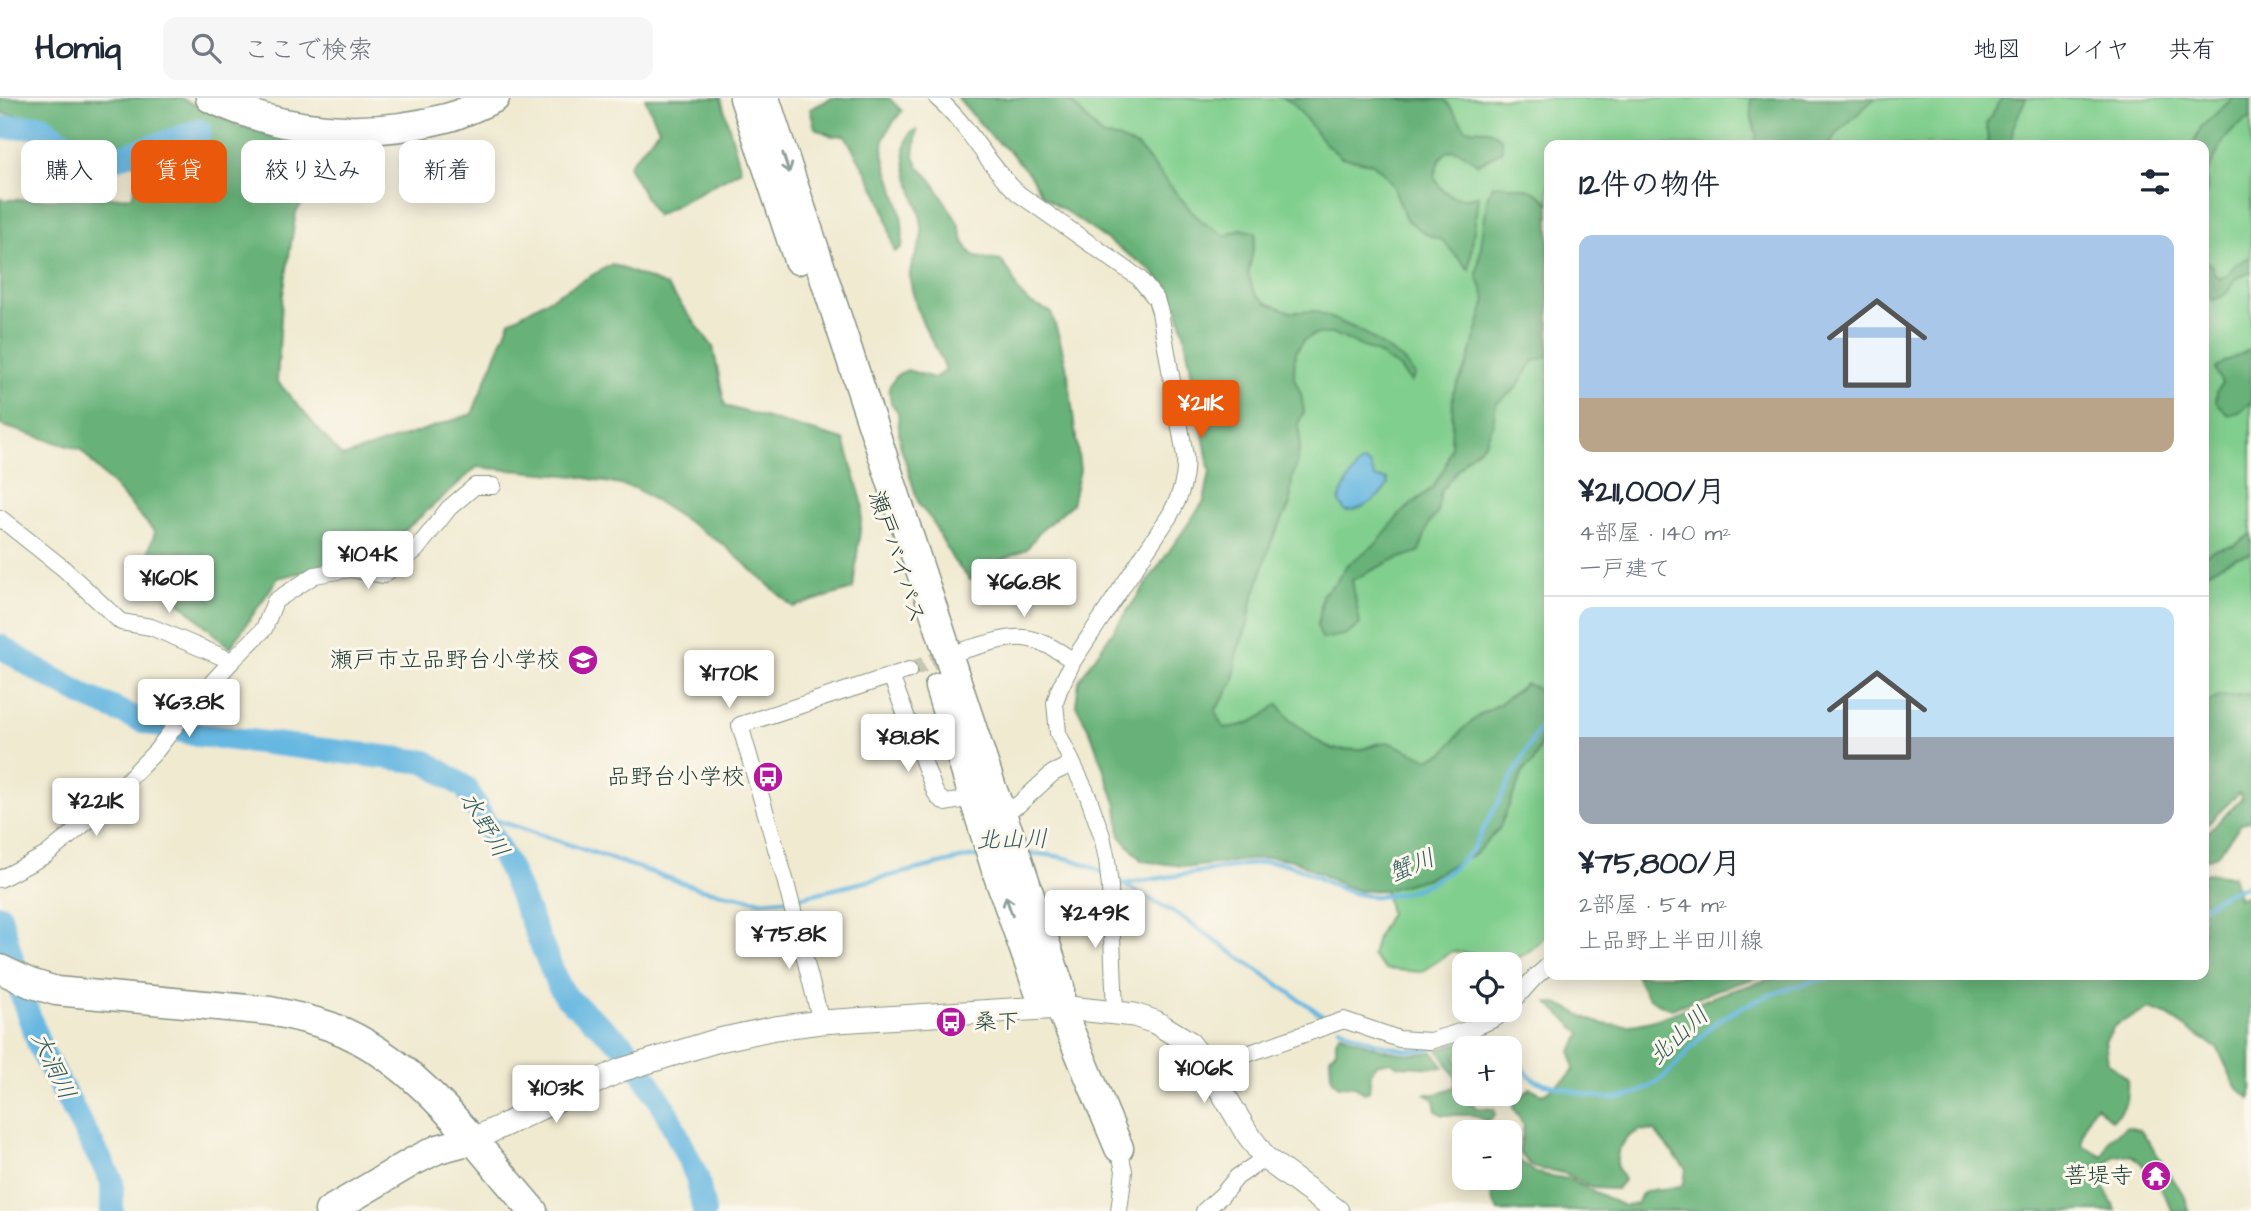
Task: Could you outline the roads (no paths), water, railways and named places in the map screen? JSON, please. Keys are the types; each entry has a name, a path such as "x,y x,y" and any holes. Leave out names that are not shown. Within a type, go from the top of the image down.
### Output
{"highway":[{"path":"210,98 254,116 303,128 341,131 402,127 448,118 495,98"},
{"name":"瀬戸バイパス","path":"744,98 901,565 973,798 999,829"},
{"name":"瀬戸バイパス","path":"765,98 999,829 1009,870 1060,987 1060,1007 1119,1148"},
{"path":"0,969 56,991 270,1011 334,1028 365,1043 393,1062 427,1092 533,1211"},
{"path":"329,1211 412,1162 439,1149 472,1140"},
{"path":"359,1211 446,1161 472,1140"}],"street":[{"path":"937,98 952,112 1003,179 1019,194 1139,278 1156,299 1160,312 1185,456 1183,486 1170,515 1073,661 1059,690 1055,718 1058,733 1088,796 1107,860 1115,1012"},
{"path":"0,879 46,855 78,829 156,751 192,704 264,629 275,601 315,575 351,569 383,575 416,550 449,508 475,486 493,486"},
{"path":"0,519 63,568 121,622 151,627 232,661"},
{"path":"964,650 1020,636 1046,644 1073,661"},
{"path":"821,1022 785,879 740,725 909,670"},
{"path":"891,676 939,798 946,803 973,798"},
{"path":"999,829 1018,805 1053,773 1072,764"},
{"path":"1522,992 1544,969"},
{"path":"472,1140 621,1070 719,1040 763,1030 821,1022 1060,1007 1115,1012 1155,1022 1188,1042 1205,1063 1265,1158 1337,1211"},
{"path":"1205,1063 1250,1053 1344,1020 1399,1039 1430,1041 1487,1022"},
{"path":"1119,1148 1124,1171 1119,1211"},
{"path":"1203,1211 1222,1195 1237,1177 1265,1158"}],"water":[{"path":"1363,462 1370,465 1375,478 1387,479 1388,485 1369,503 1345,511 1339,502 1340,498 1352,474"}],"waterway":[{"path":"0,128 42,126 94,165 200,131"},
{"name":"水野川","path":"0,646 87,697 145,722 199,735 426,762 466,788 509,868 558,984 567,998 626,1048 663,1105 697,1177 704,1211"},
{"name":"蟹川","path":"1123,884 1278,862 1308,872 1347,891 1364,895 1381,896 1415,889 1446,873 1472,850 1544,719"},
{"name":"北山川","path":"481,815 701,889 761,901 797,898 969,857 981,857"},
{"name":"北山川","path":"1025,854 1066,858 1104,873"},
{"name":"北山川","path":"1114,879 1180,916 1329,1020"},
{"name":"北山川","path":"2209,903 2224,894 2251,884"},
{"name":"大洞川","path":"0,916 24,1002 41,1050 112,1181 112,1211"},
{"name":"北山川","path":"1522,1067 1538,1082 1592,1096 1629,1096 1641,1092 1667,1074 1712,1026 1732,1012 1778,992 1819,980"},
{"name":"北山川","path":"1339,1027 1386,1046 1412,1050 1434,1047"}],"tunnel":[{"path":"909,670 953,654"}],"place":[{"name":"瀬戸市立品野台小学校","path":"583,660"},
{"name":"品野台小学校","path":"768,777"},
{"name":"桑下","path":"951,1022"},
{"name":"菩堤寺","path":"2156,1176"}]}
